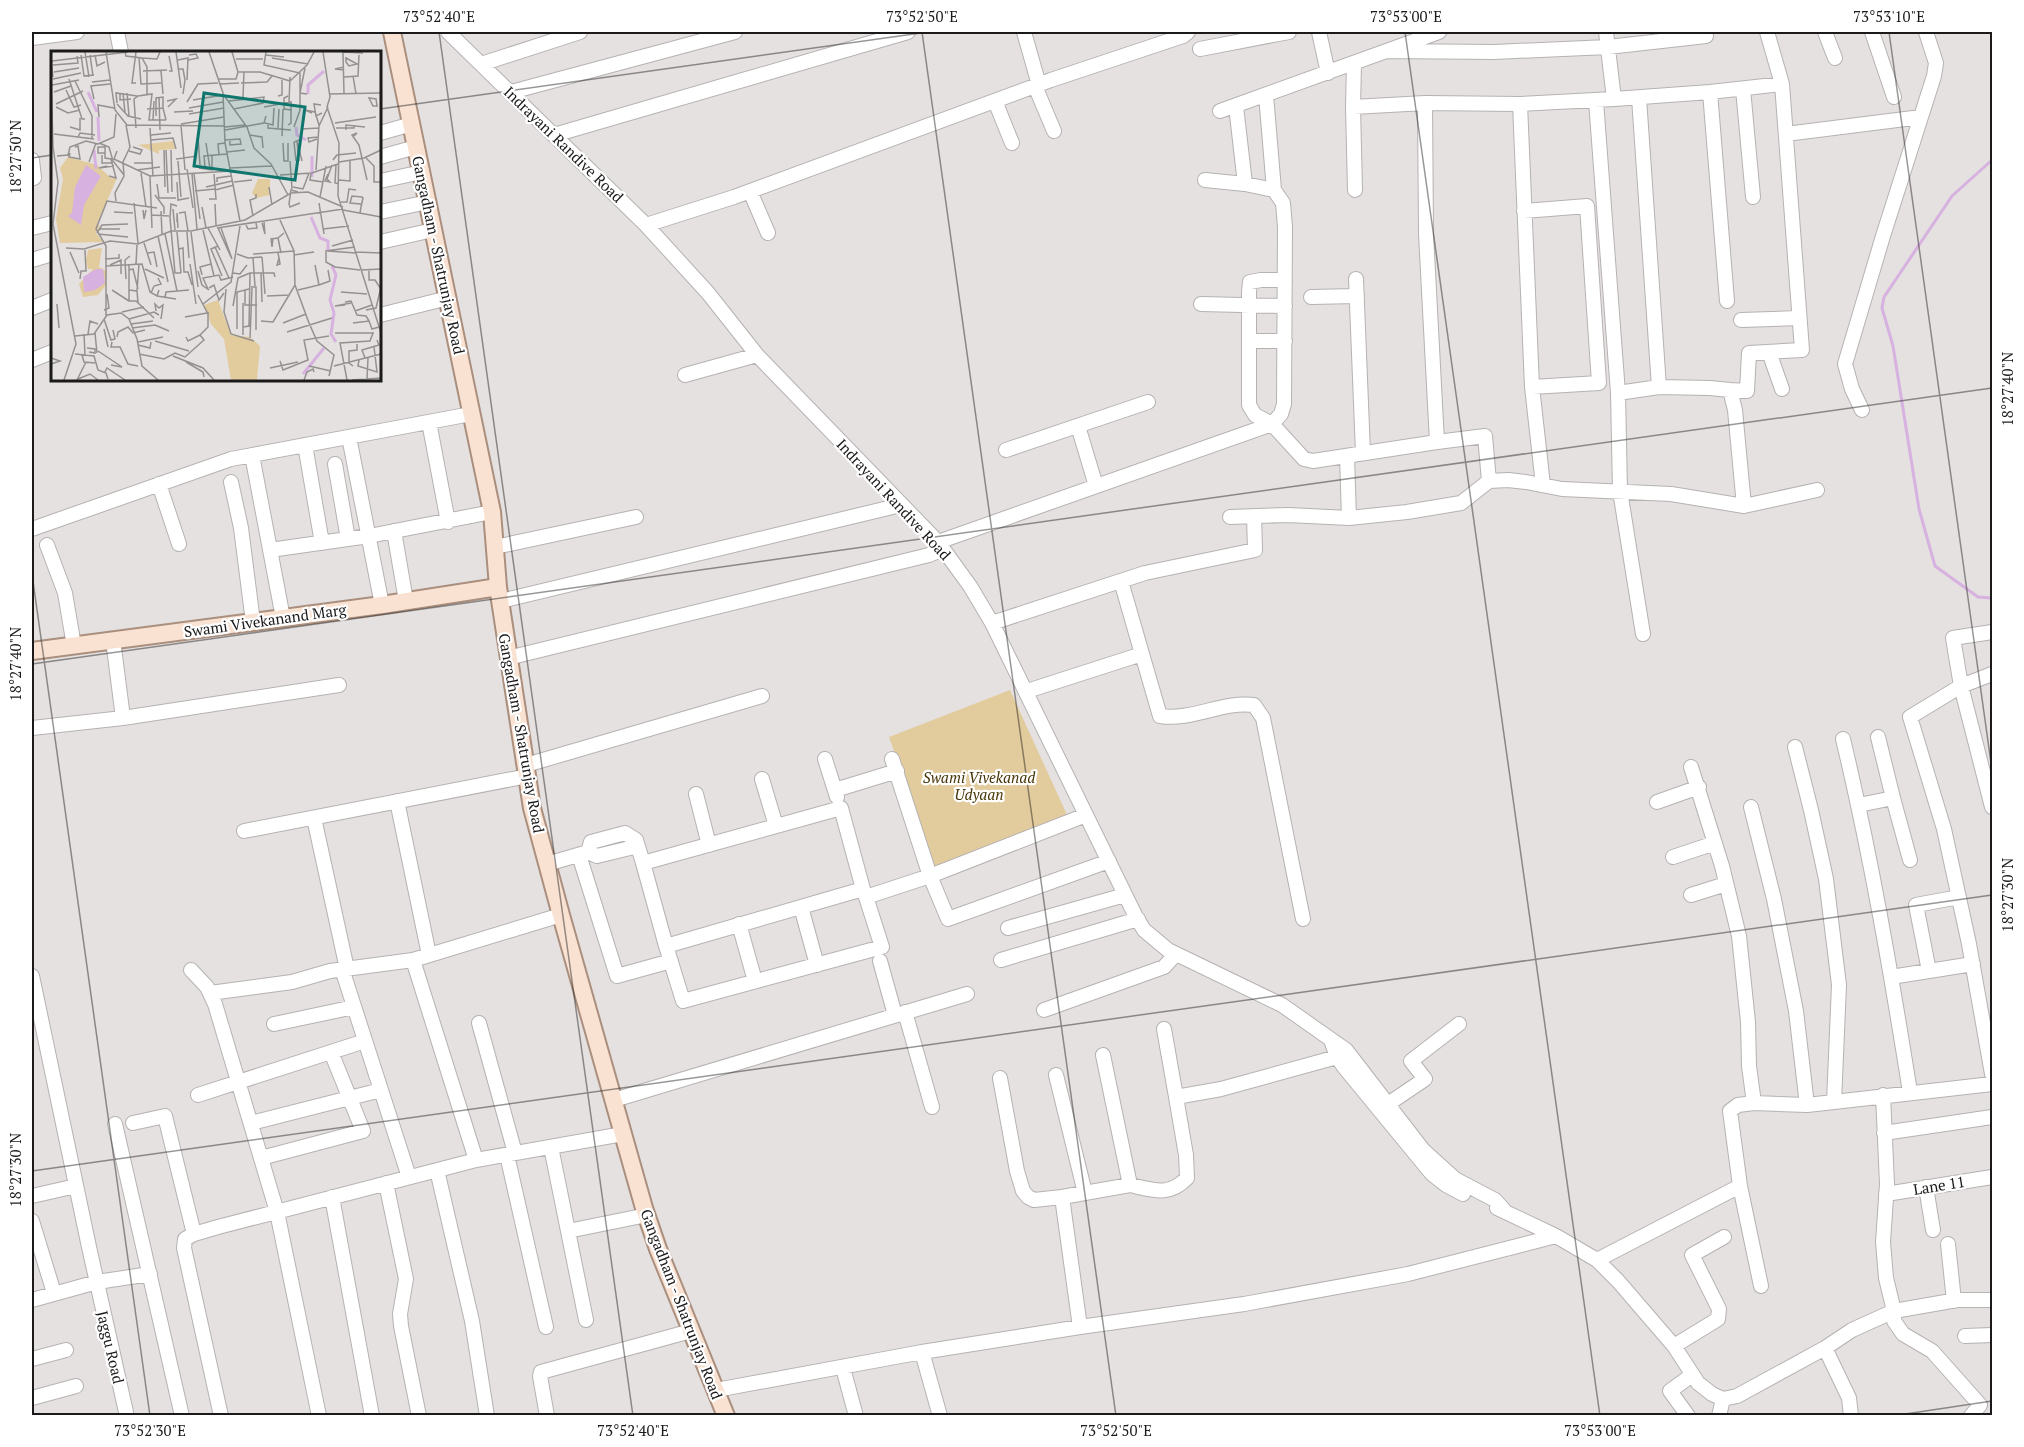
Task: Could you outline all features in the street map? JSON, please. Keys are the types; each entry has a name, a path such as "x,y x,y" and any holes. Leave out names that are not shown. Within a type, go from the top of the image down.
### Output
{"main road":[{"name":"Gangadham - Shatrunjay Road","path":"392,32 492,512 508,658 532,808 646,1215 726,1416"},
{"name":"Swami Vivekanand Marg","path":"32,651 406,601 500,594"}],"street":[{"path":"32,38 77,32"},
{"path":"117,32 121,51"},
{"name":"Indrayani Randive Road","path":"448,32 646,225 708,293 757,356 939,542 970,586 992,623 1144,930 1176,954 1282,1005 1331,1040 1389,1104 1423,1150 1455,1179 1495,1200 1504,1210"},
{"path":"481,64 580,32"},
{"path":"511,92 735,32"},
{"path":"554,135 908,32"},
{"path":"1024,32 1037,85 1054,131"},
{"path":"646,225 750,191 1037,85 1183,36 1188,32"},
{"path":"1200,48 1289,32"},
{"path":"1319,32 1328,73"},
{"path":"1220,111 1439,32"},
{"path":"1606,32 1614,99"},
{"path":"1618,393 1659,387 1747,391 1749,353 1802,350 1782,84 1767,32"},
{"path":"1825,32 1835,58"},
{"path":"1872,32 1894,97"},
{"path":"1862,410 1852,389 1845,364 1882,236 1936,68 1926,32"},
{"path":"1387,51 1494,52 1608,47 1706,36"},
{"path":"1354,63 1355,190"},
{"path":"1353,107 1425,103 1520,104 1596,101 1782,84"},
{"path":"1743,89 1753,197"},
{"path":"1710,92 1726,301"},
{"path":"508,658 930,555 936,552 939,542 1272,424 1281,414 1284,404 1285,227 1283,203 1274,190 1266,95"},
{"path":"1639,98 1659,387"},
{"path":"995,101 1012,143"},
{"path":"1596,101 1618,393 1620,491 1643,634"},
{"path":"1425,103 1426,234 1437,442"},
{"path":"1520,104 1532,387 1543,485"},
{"path":"1236,106 1245,184"},
{"path":"1786,134 1921,117"},
{"path":"381,133 412,124"},
{"path":"381,157 416,147"},
{"path":"32,160 34,177"},
{"path":"381,181 422,172"},
{"path":"1205,180 1274,190"},
{"path":"750,191 768,233"},
{"path":"381,212 428,202"},
{"path":"1524,211 1587,206 1599,383 1532,387"},
{"path":"32,228 51,222"},
{"path":"381,242 434,230"},
{"path":"32,260 51,254"},
{"path":"1356,279 1363,453"},
{"path":"1285,280 1250,282 1249,405 1255,415 1272,424 1304,459 1313,461 1485,436 1489,481"},
{"path":"1311,297 1357,296"},
{"path":"381,315 448,298"},
{"path":"32,308 51,300"},
{"path":"1201,304 1285,306"},
{"path":"1741,320 1799,318"},
{"path":"1249,341 1285,341"},
{"path":"32,360 51,352"},
{"path":"1768,352 1782,389"},
{"path":"685,375 757,356"},
{"path":"1730,390 1735,410 1744,506"},
{"path":"1006,450 1148,402"},
{"path":"32,529 231,459 471,414"},
{"path":"429,422 448,522"},
{"path":"1078,426 1096,486"},
{"path":"350,437 382,604"},
{"path":"305,445 322,543"},
{"path":"252,455 283,618"},
{"path":"1347,456 1349,518"},
{"path":"335,464 348,539"},
{"path":"1230,517 1288,515 1349,518 1407,512 1461,503 1489,481 1508,480 1562,489 1671,494 1744,506 1817,490"},
{"path":"231,482 241,528 253,622"},
{"path":"159,484 179,544"},
{"path":"500,594 901,505"},
{"path":"270,550 369,536 492,512"},
{"path":"992,623 1145,573 1255,550 1254,516"},
{"path":"495,547 636,517"},
{"path":"394,531 406,601"},
{"path":"47,545 65,593 74,646"},
{"path":"1121,581 1160,716 1174,718 1240,703 1254,705 1263,718 1303,920"},
{"path":"1992,632 1953,638 1961,686 1992,807"},
{"path":"113,640 123,718"},
{"path":"1027,691 1142,654"},
{"path":"1992,674 1961,686 1910,717 1944,830 1973,964 1992,1074"},
{"path":"32,728 123,718 339,685"},
{"path":"244,831 397,801 527,770 762,696"},
{"path":"1878,737 1910,861"},
{"path":"1843,739 1881,913 1910,1092"},
{"path":"1795,747 1826,879 1839,985 1834,1102"},
{"path":"547,864 584,854 591,842 625,833 636,840 683,1001 882,947 825,759"},
{"path":"835,790 894,765 930,876 948,920 1108,861"},
{"path":"1691,767 1715,843 1739,936 1754,1103"},
{"path":"762,779 776,826"},
{"path":"1658,802 1699,788"},
{"path":"696,794 709,845"},
{"path":"1859,805 1893,798"},
{"path":"397,801 429,955"},
{"path":"1751,807 1774,899 1796,1011 1807,1105"},
{"path":"643,863 841,808"},
{"path":"666,946 801,907 930,876 1086,815"},
{"path":"314,818 344,969 354,1007 409,1177"},
{"path":"1673,857 1715,843"},
{"path":"584,854 617,976 672,961"},
{"path":"1691,895 1726,884"},
{"path":"1008,928 1125,895"},
{"path":"1929,971 1916,905 1959,897"},
{"path":"801,907 817,965"},
{"path":"210,993 292,982 344,969 412,960 561,915"},
{"path":"1001,960 1138,919"},
{"path":"739,924 755,981"},
{"path":"1044,1010 1164,967 1176,954"},
{"path":"412,960 476,1160"},
{"path":"880,962 932,1107"},
{"path":"1891,976 1973,964"},
{"path":"191,970 207,987 215,1004 277,1212 319,1416"},
{"name":"Jaggu Road","path":"32,976 126,1412"},
{"path":"614,1100 967,994"},
{"path":"274,1024 354,1007"},
{"path":"479,1023 511,1154 546,1327"},
{"path":"1389,1104 1425,1079 1411,1062 1459,1024"},
{"path":"1000,1078 1018,1177 1028,1197 1034,1200 1062,1197 1130,1185 1153,1191 1167,1191 1180,1185 1187,1178 1186,1155 1164,1029"},
{"path":"198,1095 365,1041"},
{"path":"261,1158 363,1131 331,1052"},
{"path":"1176,1097 1221,1089 1342,1053"},
{"name":"Indrayani Randive Road","path":"1342,1053 1365,1094 1432,1174 1457,1191 1504,1210 1597,1260 1674,1346 1692,1375 1712,1394 1723,1399"},
{"path":"1103,1055 1130,1185"},
{"path":"1056,1075 1085,1193"},
{"path":"1761,1286 1740,1186 1730,1111 1738,1105 1754,1103 1807,1105 1992,1084"},
{"path":"251,1123 381,1090"},
{"path":"1883,1095 1886,1194 1883,1242 1886,1278 1894,1311 1894,1321 1903,1334 1932,1351 1981,1410"},
{"path":"133,1123 165,1116 194,1234"},
{"path":"1884,1132 1992,1117"},
{"path":"115,1124 182,1416"},
{"path":"221,1416 184,1248 185,1239 194,1234 476,1160 623,1134"},
{"path":"551,1147 586,1320"},
{"path":"438,1170 472,1321 487,1416"},
{"name":"Lane 11","path":"1886,1194 1992,1177"},
{"path":"386,1183 404,1262 406,1279 400,1314 401,1326 419,1416"},
{"path":"32,1196 76,1186"},
{"path":"1597,1260 1740,1186"},
{"path":"1926,1187 1933,1230"},
{"path":"332,1197 372,1416"},
{"path":"1062,1197 1080,1327"},
{"path":"568,1230 646,1215"},
{"path":"32,1221 37,1256 54,1293"},
{"path":"716,1390 922,1352 1244,1304 1397,1277 1556,1236"},
{"path":"1674,1346 1718,1319 1719,1309 1692,1255 1724,1237"},
{"path":"1948,1244 1954,1301"},
{"path":"32,1300 97,1282 150,1274"},
{"path":"1719,1416 1723,1399 1737,1396 1825,1348 1852,1330 1894,1311 1954,1301 1992,1300"},
{"path":"547,1416 541,1372 692,1331"},
{"path":"1965,1336 1992,1335"},
{"path":"1825,1348 1849,1398 1851,1416"},
{"path":"32,1359 66,1350"},
{"path":"922,1352 940,1416"},
{"path":"843,1368 856,1416"},
{"path":"1688,1416 1670,1391 1692,1375"},
{"path":"32,1398 76,1386"}],"green space":[{"name":"Swami Vivekanad Udyaan","path":"1010,690 1073,828 938,875 889,737"}],"waterway":[{"path":"1992,160 1952,196 1884,297 1882,308 1893,346 1919,509 1935,566 1978,597 1992,598"}]}
